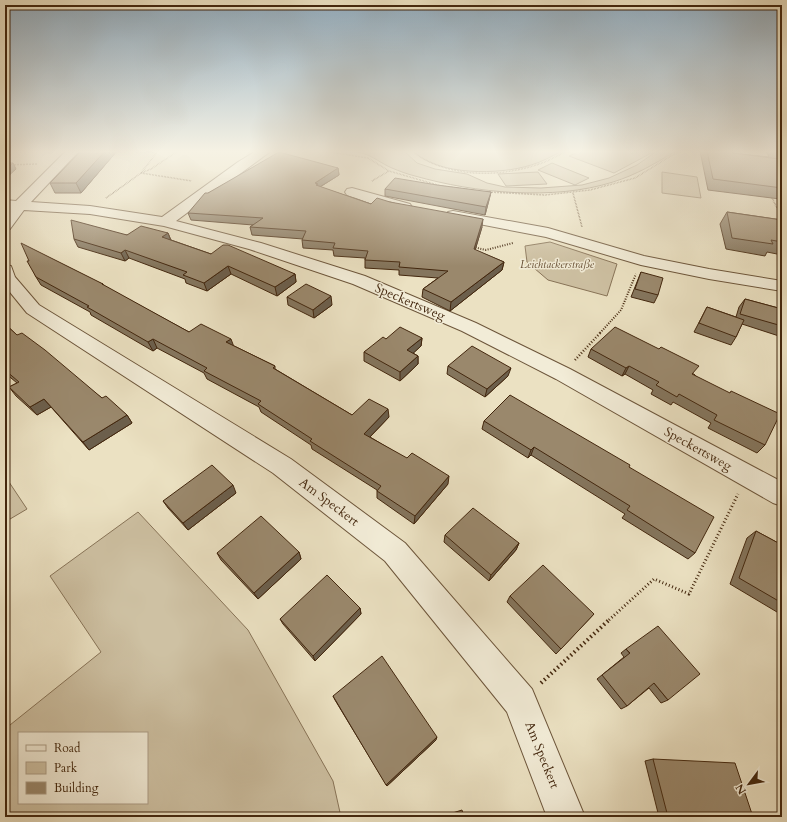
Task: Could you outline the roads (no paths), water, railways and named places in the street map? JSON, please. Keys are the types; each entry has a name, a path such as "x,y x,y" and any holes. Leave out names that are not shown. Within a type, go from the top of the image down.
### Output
{"street":[{"path":"5,226 21,204 35,189"},
{"path":"165,222 209,189"},
{"path":"352,192 390,204 420,210"},
{"name":"Speckertsweg","path":"5,204 90,210 165,222 255,246 359,280 469,327 563,374 782,495"},
{"path":"443,214 548,233 641,260 709,274 782,286"},
{"name":"Am Speckert","path":"5,270 7,278 33,309 282,466 395,552 520,701 566,817"}],"park label":[{"name":"Leichtackerstraße","path":"557,264"}]}
